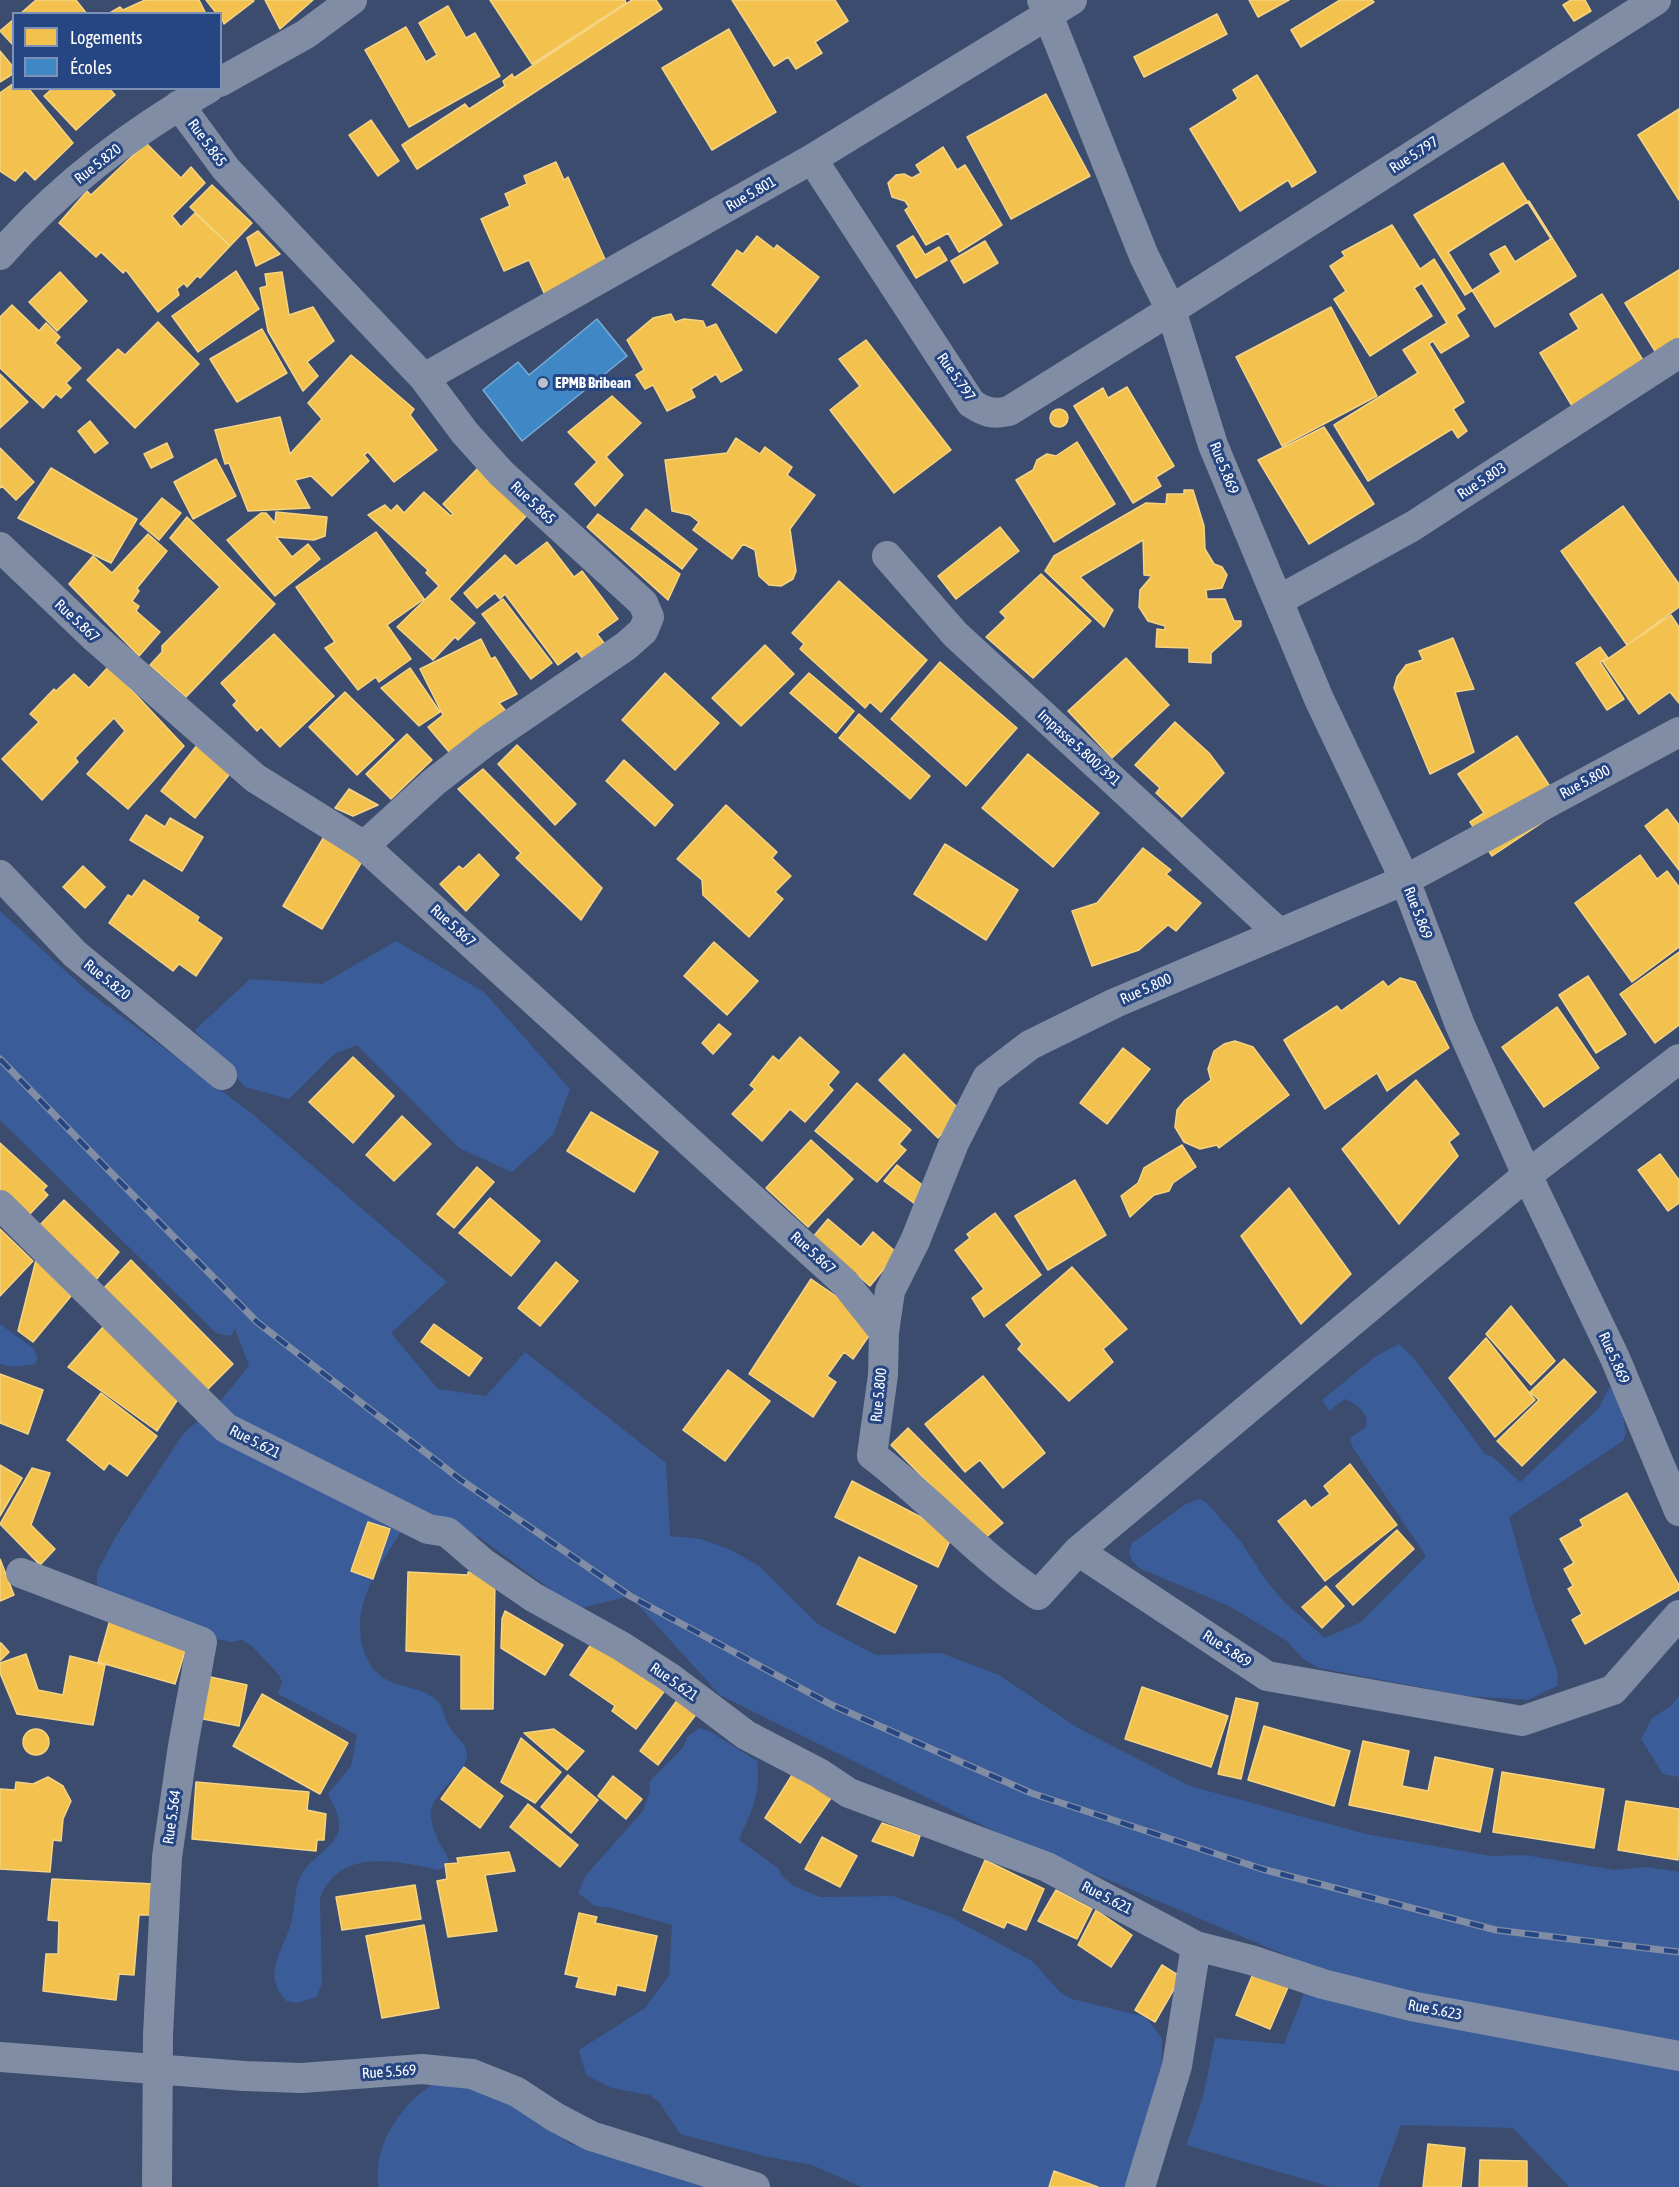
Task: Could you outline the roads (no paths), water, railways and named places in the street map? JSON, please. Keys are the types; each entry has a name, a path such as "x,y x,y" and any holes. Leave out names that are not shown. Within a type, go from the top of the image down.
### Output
{"street":[{"path":"222,81 306,34 352,0"},
{"name":"Rue 5.797","path":"812,159 971,403 995,414 1009,411 1171,310 1656,0"},
{"path":"1054,5 1144,256 1171,310"},
{"name":"Rue 5.801","path":"424,378 812,159 1054,5"},
{"name":"Rue 5.820","path":"5,240 121,146 179,105 205,90"},
{"name":"Rue 5.865","path":"179,105 226,169 424,378 465,432 501,473 643,603 649,617 643,631 626,646 488,740 434,782 364,846"},
{"name":"Rue 5.869","path":"1171,310 1213,445 1319,699 1405,880 1460,1025 1527,1175 1615,1358 1679,1511"},
{"name":"Rue 5.803","path":"1279,600 1413,526 1679,353"},
{"name":"Rue 5.867","path":"0,547 125,666 255,778 364,846 845,1283 884,1332"},
{"name":"Impasse 5.800/391","path":"887,556 955,634 1279,933"},
{"name":"Rue 5.800","path":"1679,732 1405,880 1115,1003 1030,1045 987,1078 954,1143 915,1241 890,1291 872,1455 909,1483 1011,1577 1038,1595 1078,1551 1527,1175 1679,1059"},
{"name":"Rue 5.820","path":"0,875 75,954 222,1076"},
{"name":"Rue 5.621","path":"0,1205 226,1428 428,1529 447,1532 482,1562 533,1597 621,1646 669,1677 746,1735 819,1773 849,1793 1047,1867 1196,1946"},
{"name":"Rue 5.869","path":"1078,1551 1267,1676 1522,1721 1613,1690 1679,1615"},
{"name":"Rue 5.564","path":"21,1573 202,1642 183,1746 167,1857 158,2070 157,2187"},
{"path":"1140,2187 1177,2066 1196,1946"},
{"name":"Rue 5.623","path":"1196,1946 1251,1960 1323,1984 1411,2006 1679,2056"},
{"name":"Rue 5.569","path":"0,2057 158,2070 302,2078 422,2069 472,2074 517,2092 555,2117 591,2136 754,2187"}],"railway":[{"path":"0,1059 257,1322 461,1480 630,1596 832,1705 1031,1793 1262,1869 1496,1930 1679,1952"}],"place":[{"name":"EPMB Bribean","path":"543,383"}]}
